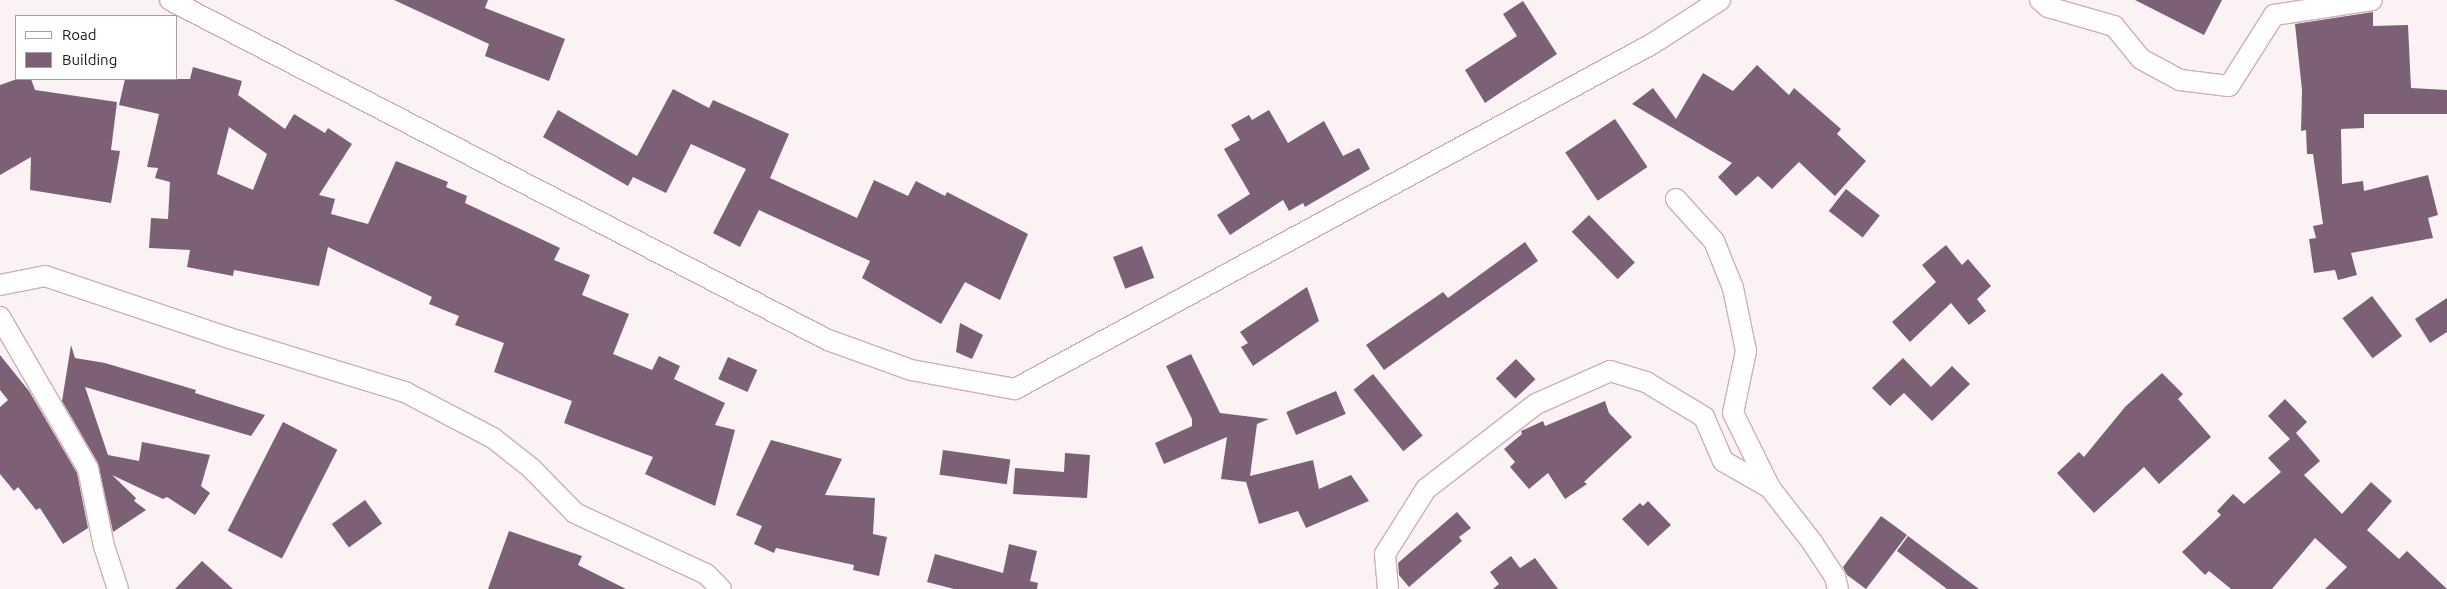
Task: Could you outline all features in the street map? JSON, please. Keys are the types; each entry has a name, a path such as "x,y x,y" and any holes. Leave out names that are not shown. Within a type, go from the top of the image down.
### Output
{"street":[{"path":"170,0 828,340 911,370 1015,389 1652,44 1720,0"},
{"path":"2040,0 2048,7 2114,26 2141,59 2180,80 2229,86 2274,15 2372,0"},
{"path":"1676,199 1714,241 1733,288 1746,351 1733,413 1770,488 1835,585"},
{"path":"0,286 45,276 229,338 405,392 492,438 531,468 576,513 706,574 721,589"},
{"path":"0,317 88,469 104,546 118,589"},
{"path":"1388,589 1385,554 1426,490 1536,404 1610,371 1646,382 1704,417 1723,461 1770,488"}],"building":[{"path":"394,0 488,0 485,8 565,39 549,81 485,56 489,44"},
{"path":"2135,0 2222,0 2204,35"},
{"path":"1523,1 1557,54 1485,103 1465,70 1517,36 1503,14"},
{"path":"2373,12 2373,26 2408,25 2411,88 2447,90 2447,114 2364,114 2364,128 2341,129 2342,184 2363,181 2364,191 2428,175 2438,215 2428,218 2433,238 2351,253 2357,275 2338,280 2335,270 2314,273 2309,239 2316,238 2313,226 2323,224 2313,154 2307,154 2306,130 2301,131 2302,90 2295,24"},
{"path":"1757,65 1789,95 1794,88 1841,129 1837,134 1866,161 1835,196 1799,162 1772,189 1758,176 1736,196 1718,177 1732,163 1632,104 1653,88 1676,119 1703,73 1733,91"},
{"path":"193,67 242,81 238,95 285,129 294,114 325,133 328,128 352,144 319,195 335,199 331,214 368,224 396,161 448,182 446,187 467,196 465,203 560,248 554,260 590,275 582,295 629,314 613,354 652,370 659,356 680,366 674,379 725,403 715,425 735,430 715,506 645,474 653,457 564,423 572,401 494,372 504,343 455,325 459,316 429,304 432,297 328,247 319,286 234,270 233,276 187,267 190,250 149,248 151,218 168,219 170,182 155,178 158,168 147,167 159,114 119,105 125,80 190,79","holes":["229,127 267,154 253,190 217,174"]},
{"path":"15,80 31,80 35,90 117,102 111,150 120,151 111,203 30,190 31,157 0,175 0,85"},
{"path":"673,89 709,108 713,100 789,134 770,178 857,218 874,180 908,196 916,181 945,196 947,192 1028,234 1000,300 965,282 941,324 862,278 870,261 759,210 740,247 713,233 746,169 691,144 666,193 633,177 628,186 543,137 558,110 637,156"},
{"path":"1269,110 1288,143 1324,121 1343,156 1359,148 1370,169 1305,207 1303,203 1289,211 1283,200 1230,235 1217,215 1250,194 1224,149 1240,140 1231,125 1249,115 1252,120"},
{"path":"1615,119 1647,167 1598,201 1565,153"},
{"path":"1846,189 1880,215 1863,238 1829,211"},
{"path":"1589,215 1635,262 1618,279 1572,232"},
{"path":"1525,242 1538,261 1384,370 1366,345 1443,292 1448,298"},
{"path":"1946,245 1962,265 1968,259 1991,286 1977,299 1986,311 1969,325 1951,303 1910,342 1892,322 1936,282 1922,265"},
{"path":"1142,246 1154,278 1125,289 1113,257"},
{"path":"1307,287 1319,321 1253,366 1241,347 1248,343 1240,332"},
{"path":"2372,296 2402,336 2373,358 2342,318"},
{"path":"2447,298 2447,332 2430,343 2415,319"},
{"path":"960,323 983,335 972,359 956,352"},
{"path":"71,345 75,358 105,363 196,390 195,393 265,415 251,436 85,387 108,455 139,461 142,442 210,455 201,486 210,493 195,515 167,497 163,499 112,475 136,498 134,501 146,510 113,532 98,463 62,401"},
{"path":"1191,354 1220,413 1269,419 1257,424 1250,476 1313,460 1319,489 1351,475 1369,501 1306,528 1298,511 1259,524 1246,482 1221,479 1227,437 1164,464 1155,443 1192,426 1192,419 1166,366"},
{"path":"0,355 29,391 77,473 88,528 63,544 40,508 36,510 18,487 14,491 0,474 0,407 8,400 0,390"},
{"path":"728,357 757,370 747,392 718,379"},
{"path":"1903,358 1931,387 1952,366 1970,384 1932,421 1904,393 1890,406 1872,388"},
{"path":"1516,359 1535,379 1515,399 1496,378"},
{"path":"2162,373 2183,394 2178,399 2211,437 2159,484 2144,467 2094,513 2057,473 2079,452 2084,457 2125,407"},
{"path":"1373,374 1423,435 1403,451 1354,390"},
{"path":"1336,391 1346,414 1296,435 1286,412"},
{"path":"2285,399 2307,422 2296,433 2320,461 2304,475 2342,514 2371,482 2392,501 2367,530 2399,559 2407,551 2447,589 2325,589 2347,567 2315,538 2272,589 2231,589 2209,571 2205,575 2182,552 2221,515 2217,511 2233,494 2244,504 2281,472 2268,458 2290,439 2268,416"},
{"path":"1605,401 1609,413 1632,437 1584,482 1587,484 1565,499 1548,473 1529,489 1510,467 1515,462 1504,449 1522,434 1521,431 1543,421 1545,426"},
{"path":"283,422 337,450 282,558 228,531"},
{"path":"771,440 842,459 825,495 875,498 873,534 887,537 879,576 853,570 854,565 776,548 774,553 754,544 762,526 736,515"},
{"path":"943,450 1010,459 1007,484 940,475"},
{"path":"1065,453 1090,455 1087,498 1013,494 1015,468 1064,472"},
{"path":"365,500 382,523 349,548 332,524"},
{"path":"1648,501 1671,525 1648,546 1622,519 1640,503 1643,506"},
{"path":"1457,512 1471,528 1459,537 1462,541 1409,587 1399,575 1398,563"},
{"path":"1881,516 1907,535 1866,589 1847,575 1843,567"},
{"path":"509,531 582,556 578,565 626,589 488,589"},
{"path":"1908,536 1979,589 1947,589 1897,551"},
{"path":"1009,544 1037,551 1030,581 1038,583 1037,589 954,589 927,582 935,554 1003,573"},
{"path":"1511,556 1520,568 1535,558 1558,589 1493,589 1499,584 1490,572"},
{"path":"202,561 233,589 175,589"}]}
